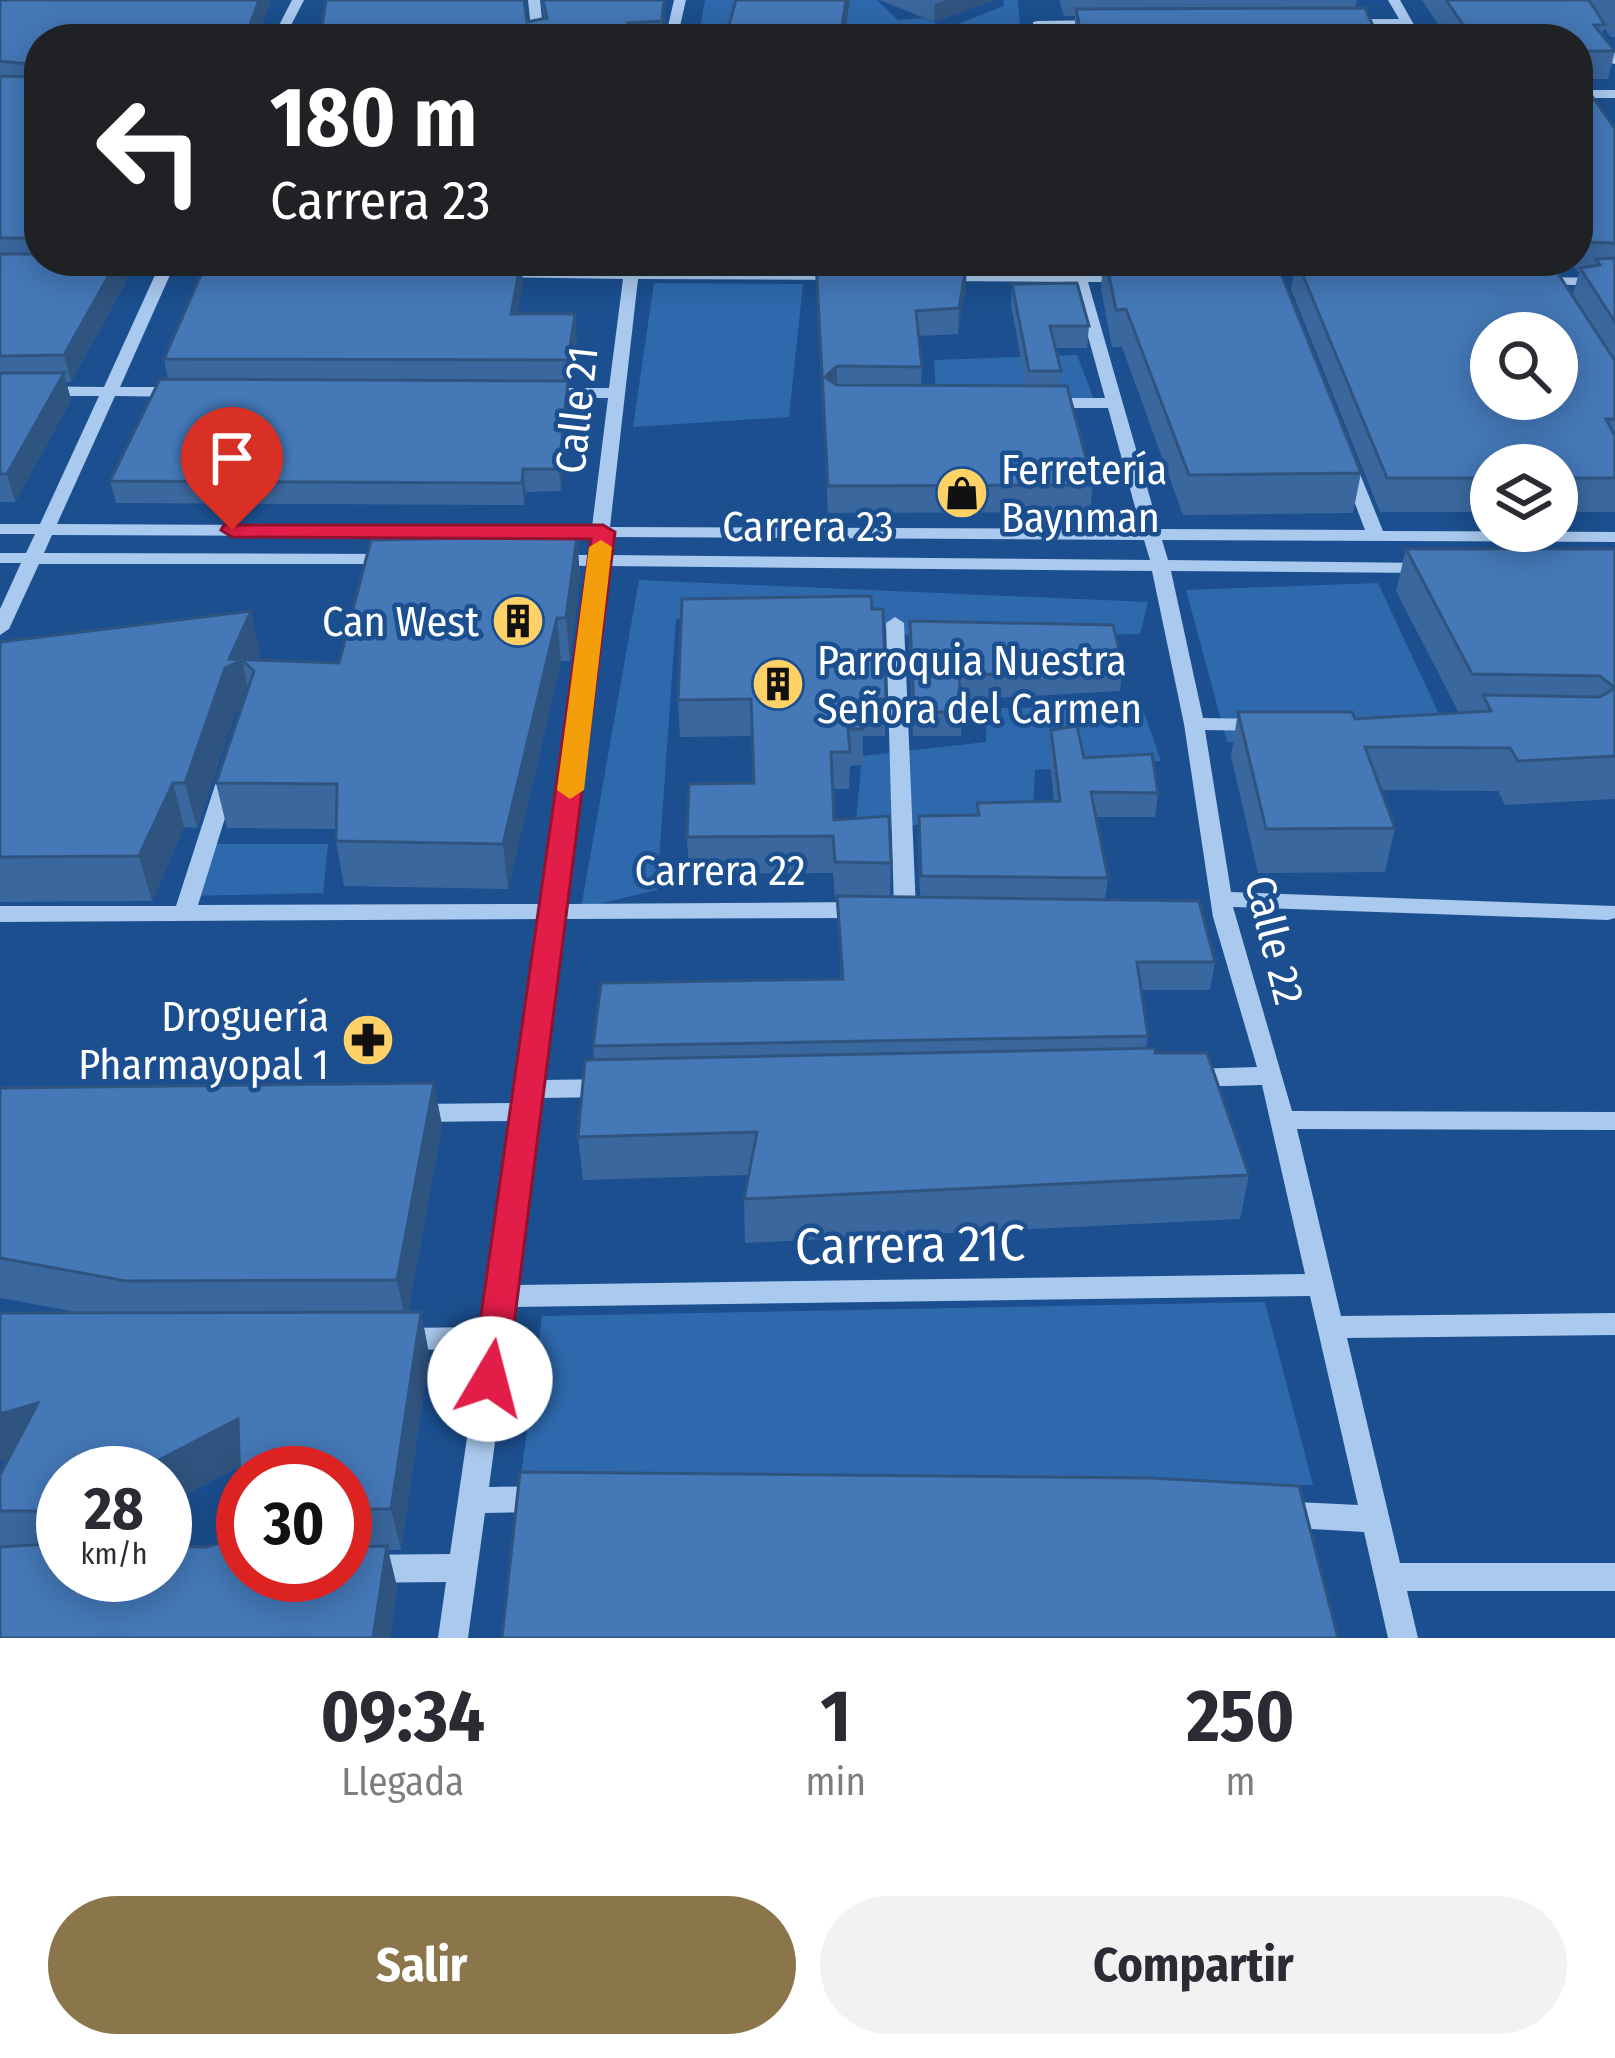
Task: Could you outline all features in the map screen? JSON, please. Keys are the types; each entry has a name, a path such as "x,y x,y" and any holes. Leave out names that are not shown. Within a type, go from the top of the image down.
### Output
{"street":[{"path":"1394,0 1408,23"},
{"path":"1338,23 1408,23"},
{"path":"1593,29 1615,59"},
{"path":"0,629 162,276"},
{"name":"Calle 21","path":"453,1638 556,908 630,276"},
{"path":"839,276 865,277"},
{"path":"912,277 935,276"},
{"name":"Calle 22","path":"1078,276 1160,564 1193,724 1216,911 1271,1076 1403,1638"},
{"path":"1126,276 1143,278"},
{"path":"1543,276 1558,300"},
{"path":"1524,281 1615,282"},
{"path":"0,391 202,392"},
{"path":"523,393 615,393"},
{"path":"1022,403 1114,404"},
{"path":"1342,450 1376,536"},
{"name":"Carrera 23","path":"0,529 1615,537"},
{"path":"0,558 410,560"},
{"name":"Carrera 23","path":"528,560 1448,568"},
{"name":"Carrera 22","path":"0,914 916,910 895,623"},
{"path":"1193,724 1288,725"},
{"path":"185,912 235,757"},
{"path":"1216,911 1608,911"},
{"path":"1176,1078 1271,1076"},
{"path":"383,1113 626,1088"},
{"path":"1282,1120 1615,1121"},
{"name":"Carrera 21C","path":"501,1296 1321,1285"},
{"path":"1330,1327 1615,1324"},
{"path":"377,1339 495,1339"},
{"path":"473,1499 582,1499"},
{"path":"1235,1512 1375,1519"},
{"path":"372,1569 463,1568"},
{"path":"1389,1577 1615,1577"}],"shaded area":[{"path":"705,0 877,0 898,20 923,18 938,24 701,24"},
{"path":"1003,0 1018,0 1020,24 958,24 1004,6"},
{"path":"654,283 803,284 789,417 633,427"},
{"path":"1077,355 1095,402 936,397 934,360"},
{"path":"639,580 1148,602 1140,634 912,637 867,620 676,619 657,890 581,908"},
{"path":"1378,583 1452,742 1227,742 1186,590"},
{"path":"1142,707 1161,761 1035,770 1033,811 855,832 862,756 986,742 987,708"},
{"path":"214,844 328,844 323,893 181,896"},
{"path":"1265,1302 1313,1485 519,1490 542,1316"}],"building":[{"path":"0,0 259,0 250,24 24,24 24,64 0,61"},
{"path":"326,0 524,0 527,22 547,18 543,0 664,0 662,21 628,24 322,24"},
{"path":"736,0 846,0 842,24 729,24"},
{"path":"1446,0 1589,0 1605,25 1594,25 1615,51 1593,51 1593,24 1463,24"},
{"path":"1365,8 1372,24 1079,24 1076,9"},
{"path":"0,76 24,77 24,238 0,238"},
{"path":"1593,97 1615,129 1615,243 1593,242"},
{"path":"0,254 24,254 24,276 109,276 64,355 0,356"},
{"path":"1615,258 1615,322 1585,276 1593,276 1593,266 1600,265 1596,259"},
{"path":"200,276 518,276 511,314 575,314 568,360 164,359"},
{"path":"817,276 965,276 959,308 916,311 922,367 837,366 825,377 837,385 1067,386 1093,485 828,486"},
{"path":"1109,276 1282,276 1361,473 1189,475 1126,309 1116,310"},
{"path":"1303,276 1560,276 1615,361 1615,419 1606,419 1615,436 1615,478 1578,478 1578,444 1470,444 1470,478 1387,478"},
{"path":"1077,283 1089,326 1050,326 1061,371 1029,371 1012,284"},
{"path":"0,373 64,373 7,474 0,474"},
{"path":"160,379 568,381 559,469 523,469 522,483 110,481"},
{"path":"577,536 566,618 557,618 503,844 336,841 337,784 216,783 254,671 242,660 225,668 185,783 173,783 139,856 0,857 0,642 251,611 229,659 339,663 371,540"},
{"path":"1406,549 1615,549 1615,688 1600,676 1472,674"},
{"path":"871,596 872,609 883,609 886,699 862,699 863,729 848,729 850,752 831,752 834,820 889,816 891,863 835,862 833,836 687,837 689,784 754,783 751,699 678,700 682,599"},
{"path":"910,621 1113,625 1123,667 959,676 962,712 914,712"},
{"path":"1615,688 1615,756 1518,761 1510,748 1365,747 1395,828 1266,829 1238,712 1352,712 1355,719 1491,711 1483,695 1600,697"},
{"path":"1077,726 1084,758 1152,754 1158,793 1091,792 1108,878 921,876 919,816 979,815 977,803 1060,801 1051,730"},
{"path":"837,896 1199,901 1215,962 1137,962 1148,1036 593,1046 601,983 843,979"},
{"path":"1155,1048 1155,1053 1207,1053 1249,1175 744,1199 757,1132 578,1137 585,1060"},
{"path":"434,1083 397,1280 126,1281 0,1258 0,1088"},
{"path":"421,1312 391,1509 372,1509 372,1446 239,1446 238,1419 186,1446 36,1446 36,1511 0,1511 0,1475 38,1403 0,1414 0,1313"},
{"path":"520,1472 1151,1478 1299,1486 1338,1638 502,1638"},
{"path":"216,1544 216,1602 372,1602 372,1546 387,1546 373,1638 0,1638 0,1547 36,1545 36,1602 192,1602 192,1547"}],"slow traffic":[{"path":"570,790 601,547"}],"place":[{"name":"Ferretería Baynman","path":"962,493"},
{"name":"Can West","path":"518,621"},
{"name":"Parroquia Nuestra Señora del Carmen","path":"778,684"},
{"name":"Droguería Pharmayopal 1","path":"368,1040"}],"route":[{"path":"232,530 603,532 490,1379"}]}
